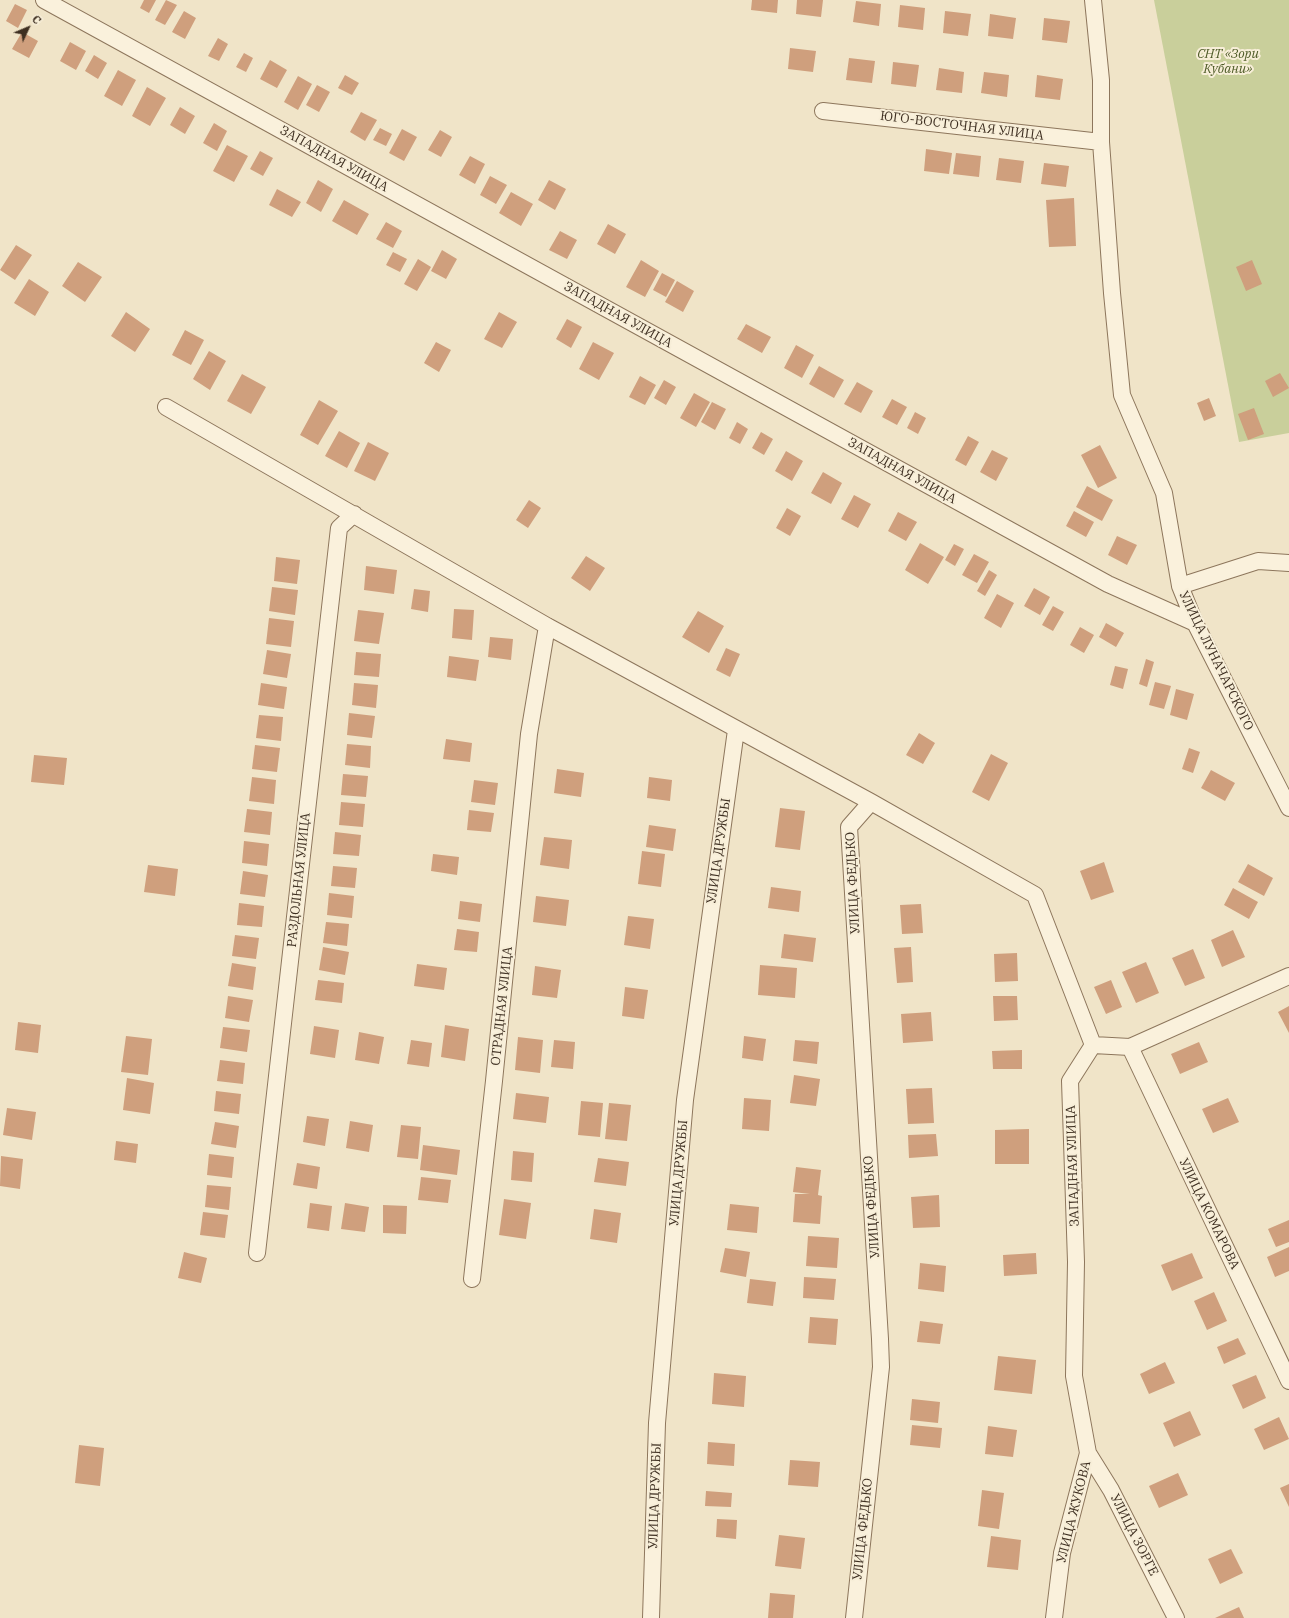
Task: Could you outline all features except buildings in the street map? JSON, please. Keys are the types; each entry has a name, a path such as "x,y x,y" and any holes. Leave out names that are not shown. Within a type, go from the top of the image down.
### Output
{"street":[{"name":"ЗАПАДНАЯ УЛИЦА","path":"44,0 1108,584 1195,623"},
{"name":"УЛИЦА ЛУНАЧАРСКОГО","path":"1093,0 1101,80 1101,142 1112,293 1122,395 1164,493 1180,586 1195,623 1289,808"},
{"name":"ЮГО-ВОСТОЧНАЯ УЛИЦА","path":"823,111 1101,142"},
{"path":"166,408 354,514 547,626 871,802 1035,895 1093,1045 1130,1047 1289,976"},
{"name":"РАЗДОЛЬНАЯ УЛИЦА","path":"257,1253 339,528 354,514"},
{"path":"1180,586 1258,562 1289,563"},
{"name":"ОТРАДНАЯ УЛИЦА","path":"472,1279 494,1081 529,734 547,626"},
{"name":"УЛИЦА ДРУЖБЫ","path":"651,1618 657,1423 685,1100 736,730"},
{"name":"УЛИЦА ФЕДЬКО","path":"854,1618 881,1367 849,827 871,802"},
{"name":"ЗАПАДНАЯ УЛИЦА","path":"1088,1453 1074,1376 1076,1262 1070,1082 1093,1045"},
{"name":"УЛИЦА КОМАРОВА","path":"1130,1047 1289,1381"},
{"name":"УЛИЦА ЖУКОВА","path":"1054,1618 1062,1553 1088,1453"},
{"name":"УЛИЦА ЗОРГЕ","path":"1088,1453 1111,1490 1176,1618"}],"green space":[{"name":"СНТ «Зори Кубани»","path":"1154,0 1289,0 1289,433 1239,442"}]}
